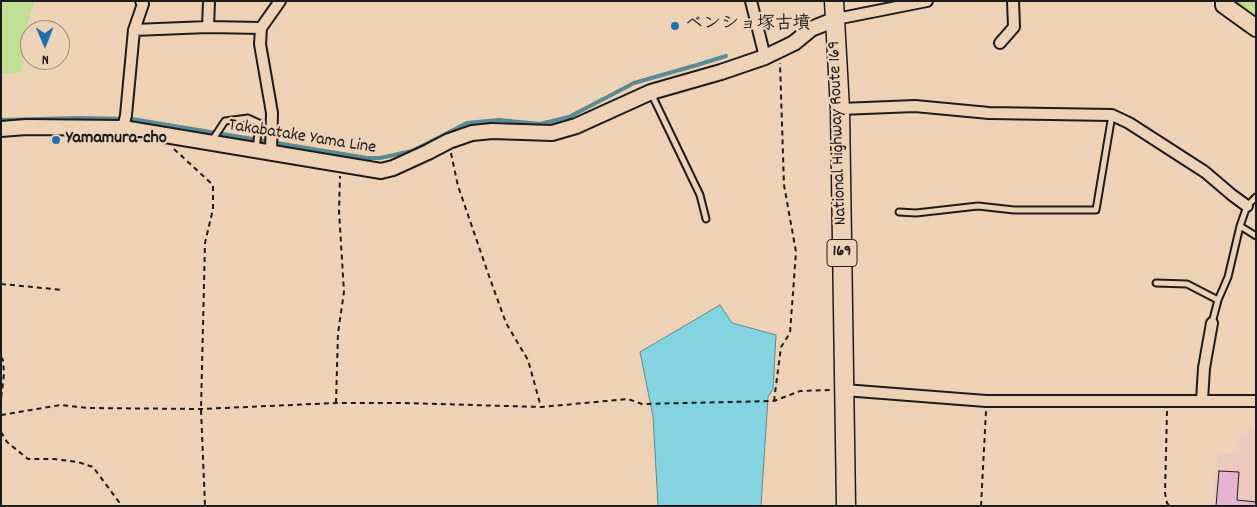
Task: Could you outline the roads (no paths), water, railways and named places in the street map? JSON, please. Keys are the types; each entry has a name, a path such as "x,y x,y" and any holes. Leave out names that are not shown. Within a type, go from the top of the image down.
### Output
{"highway":[{"name":"National Highway Route 169","path":"834,1 840,109 846,506"}],"main road":[{"path":"1222,2 1256,28"},
{"name":"Takabatake Yama Line","path":"1,129 125,122 171,135 381,171 393,168 449,141 472,133 492,131 552,133 576,126 651,92 721,72 764,57 794,43 811,30 836,19"}],"street":[{"path":"125,122 134,30 143,4 141,1"},
{"path":"208,27 209,1"},
{"path":"270,153 272,113 260,44 261,28 280,1"},
{"path":"751,1 764,57"},
{"path":"836,19 927,1"},
{"path":"1000,43 1014,27 1013,1"},
{"path":"134,30 208,27 261,28"},
{"path":"840,109 915,106 989,113 1112,114 1205,172 1247,206"},
{"path":"1202,400 1204,368 1212,323"},
{"path":"844,390 986,402 1256,401"}],"lane":[{"path":"651,92 700,195 706,218"},
{"path":"898,212 978,206 1014,210 1096,210 1112,114"},
{"path":"211,142 225,121 248,118 259,123 256,150"},
{"path":"1212,323 1218,300 1228,277 1240,226 1247,206 1256,197"},
{"path":"1240,226 1256,236"},
{"path":"1156,282 1186,284 1218,300"}],"water":[{"path":"720,305 732,323 776,335 773,389 768,397 761,506 658,506 653,416 640,352"}],"waterway":[{"path":"1,120 132,119 367,158 380,158 412,151 467,123 499,120 540,124 569,117 634,83 726,56"}],"place":[{"name":"ベンショ塚古墳","path":"675,26"},
{"name":"Yamamura-cho","path":"56,140"}]}
